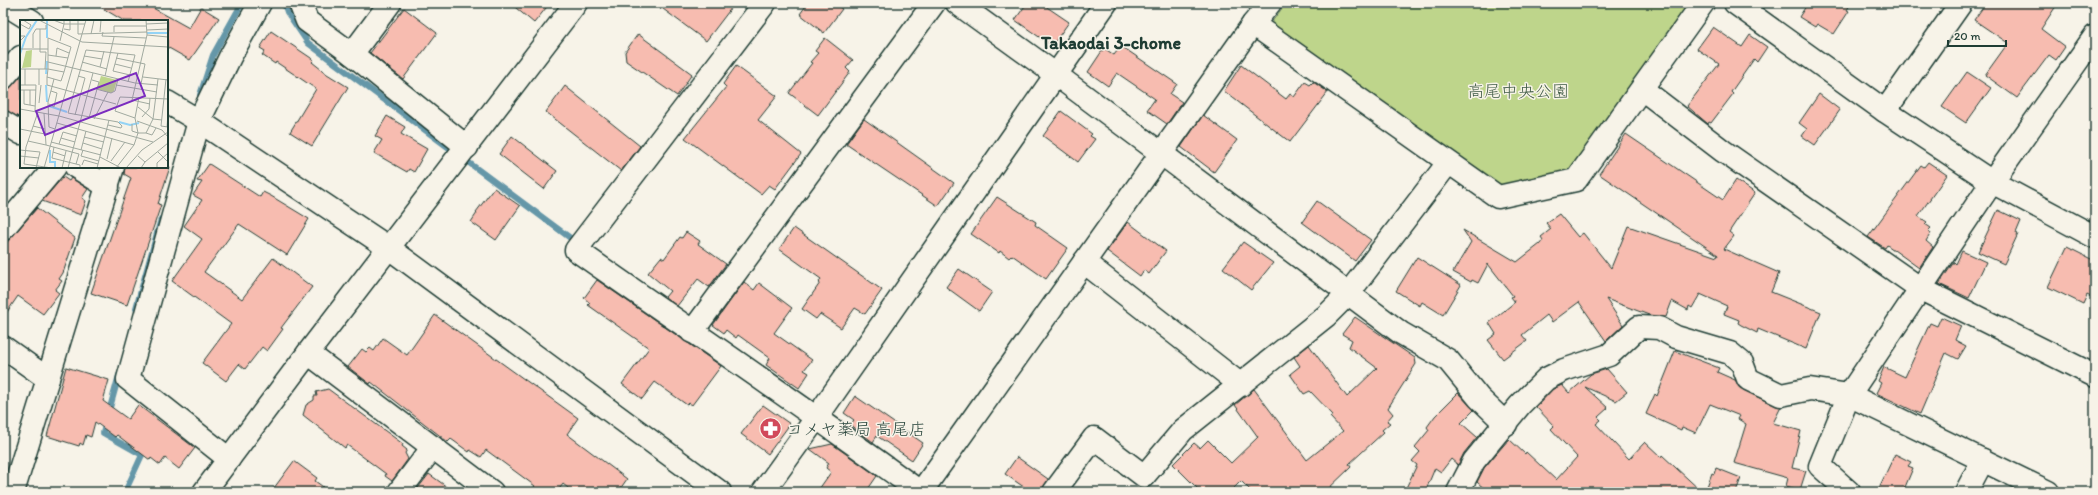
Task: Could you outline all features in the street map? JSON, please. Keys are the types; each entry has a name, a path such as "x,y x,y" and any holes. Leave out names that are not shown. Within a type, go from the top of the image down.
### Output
{"street":[{"path":"3,3 30,20"},
{"path":"229,459 128,379 195,119 260,3"},
{"path":"300,3 307,21 352,54 467,147"},
{"path":"352,54 390,3"},
{"path":"204,492 576,3"},
{"path":"765,3 576,250 692,332 817,417 920,492 1162,154 1253,24 1270,3"},
{"path":"692,332 934,3"},
{"path":"957,3 1055,74 1401,333 1448,360 1479,398 1506,424"},
{"path":"763,492 1106,3"},
{"path":"1253,24 1498,197 1576,180 1702,3"},
{"path":"1734,3 1885,111 1992,182 2095,237"},
{"path":"1885,111 1961,3"},
{"path":"1849,492 1820,466 1849,395 1992,182 2095,36"},
{"path":"3,78 20,58"},
{"path":"1642,89 1723,151 1921,289 2095,376"},
{"path":"168,103 389,248 720,492"},
{"path":"3,122 20,132"},
{"path":"1054,492 1094,438 1144,476 1183,430 1326,316 1348,294 1448,163"},
{"path":"3,229 54,168"},
{"path":"10,483 48,379 111,177 80,168"},
{"path":"1084,262 1241,385"},
{"path":"1458,492 1474,460 1506,424 1520,405 1546,379 1564,370 1609,354 1639,327 1659,328 1676,337 1730,353 1742,363 1748,380 1781,395 1810,389 1849,395 2048,492"},
{"path":"3,347 48,379"},
{"path":"308,354 492,492"},
{"path":"399,492 433,447"},
{"path":"1966,492 1983,460"}],"green space":[{"name":"高尾中央公園","path":"1286,3 1689,3 1569,175 1502,188 1271,23"}],"building":[{"path":"94,3 144,3 189,28 201,7 219,18 190,60 168,48 168,20 122,20"},
{"path":"510,3 550,3 534,23"},
{"path":"655,3 735,3 706,41"},
{"path":"808,3 834,3 842,9 824,33 800,14"},
{"path":"1027,3 1041,3 1069,22 1052,46 1015,20"},
{"path":"1808,3 1851,3 1847,10 1849,11 1834,34 1817,24 1815,27 1799,17"},
{"path":"1986,3 2058,3 2041,29 2065,47 2056,60 2049,55 2017,98 1985,75 2008,43 1974,20"},
{"path":"404,8 437,33 403,79 370,53"},
{"path":"1713,27 1742,47 1750,35 1767,47 1757,62 1754,59 1731,92 1733,94 1711,123 1709,122 1708,124 1687,106 1719,64 1697,49"},
{"path":"271,31 314,60 312,62 327,74 348,87 312,146 290,132 316,89 276,62 275,64 262,55 265,51 260,48"},
{"path":"638,34 692,74 677,96 626,61 625,52"},
{"path":"825,38 853,60 846,68 850,72 818,115 789,93 812,63 810,62 818,53 815,51"},
{"path":"1121,46 1177,84 1170,94 1182,102 1167,124 1147,110 1155,99 1117,73 1108,86 1088,72 1104,48 1114,55"},
{"path":"1241,65 1286,99 1290,94 1294,97 1305,82 1310,85 1313,82 1328,92 1290,142 1224,91"},
{"path":"736,66 777,96 758,120 801,154 775,189 769,185 761,194 685,138 726,87 723,84"},
{"path":"1967,72 1991,88 1966,123 1942,107"},
{"path":"20,77 20,118 3,110 3,100 10,88"},
{"path":"565,86 640,146 621,171 546,112"},
{"path":"1819,94 1840,110 1815,145 1802,136 1807,129 1799,123"},
{"path":"1061,111 1092,134 1090,136 1095,139 1078,162 1043,136"},
{"path":"1203,115 1237,140 1214,172 1181,147"},
{"path":"387,116 405,127 401,134 427,149 414,172 409,169 407,172 374,153 382,140 375,136"},
{"path":"864,119 954,183 938,206 846,144"},
{"path":"1626,134 1723,200 1736,180 1755,193 1729,232 1734,236 1724,249 1779,273 1771,292 1821,312 1806,349 1758,329 1757,333 1741,325 1738,323 1739,320 1724,314 1727,306 1700,294 1692,308 1689,306 1688,310 1672,301 1666,317 1649,315 1606,299 1623,325 1606,341 1579,302 1552,322 1547,315 1522,335 1527,341 1503,359 1488,340 1496,334 1489,323 1515,302 1511,297 1513,296 1488,264 1478,283 1472,280 1471,282 1453,272 1471,242 1463,230 1517,262 1540,244 1543,240 1541,237 1551,229 1546,223 1559,214 1578,237 1583,233 1611,268 1628,226 1717,257 1718,255 1599,174"},
{"path":"512,136 557,171 544,189 499,154"},
{"path":"1928,162 1947,175 1918,216 1927,222 1925,224 1931,228 1928,231 1931,233 1926,241 1933,247 1919,268 1887,245 1885,248 1868,237 1921,165 1924,167"},
{"path":"209,164 260,197 263,192 309,219 287,255 239,224 204,272 242,299 273,258 312,287 281,328 283,329 267,351 262,347 245,369 239,364 226,381 202,363 231,324 172,281 202,239 184,226 202,200 193,195 202,182 197,181"},
{"path":"170,167 158,204 161,205 127,305 91,293 131,178 124,174 125,168"},
{"path":"63,177 69,181 71,178 88,189 82,198 86,201 81,215 42,201"},
{"path":"494,188 520,206 496,240 471,222 477,213 476,212"},
{"path":"997,197 1036,222 1035,225 1068,248 1046,279 1012,255 1009,258 1000,251 999,253 971,234"},
{"path":"1317,201 1371,240 1355,261 1302,222"},
{"path":"37,208 75,238 63,273 59,279 62,281 55,290 59,293 43,314 18,296 3,318 3,247"},
{"path":"1998,210 2021,221 2016,233 2018,234 2004,264 1978,252"},
{"path":"1128,222 1166,251 1149,274 1144,270 1140,276 1107,251"},
{"path":"794,228 882,290 865,314 855,308 841,328 820,314 816,319 802,309 820,283 819,282 821,279 779,249"},
{"path":"686,232 700,241 698,244 726,264 709,287 698,279 677,306 665,297 670,291 648,273 661,257 664,259 680,237 682,238"},
{"path":"1243,242 1273,263 1251,290 1223,268"},
{"path":"2067,247 2095,261 2095,299 2087,295 2083,304 2048,287"},
{"path":"1962,251 1986,262 1969,298 1939,284 1954,262 1956,264"},
{"path":"1417,257 1461,285 1443,315 1422,302 1420,306 1396,291"},
{"path":"959,269 992,292 979,311 946,287"},
{"path":"597,280 721,366 692,405 689,403 687,405 655,382 642,399 622,384 649,348 588,305 590,303 584,298"},
{"path":"744,282 754,290 759,283 792,308 774,333 812,360 804,370 809,373 799,388 766,365 770,358 738,335 736,338 726,330 724,333 713,325"},
{"path":"435,315 578,418 567,434 627,479 618,492 573,492 563,484 557,492 530,492 535,486 486,450 481,457 470,450 469,452 451,439 448,442 371,382 370,384 348,367 362,349 366,352 370,348 374,351 383,338 407,355"},
{"path":"1355,317 1415,358 1416,364 1388,408 1393,414 1387,421 1390,423 1382,430 1384,432 1349,464 1351,467 1325,492 1252,492 1241,481 1230,492 1201,492 1173,464 1194,443 1200,448 1208,440 1231,463 1258,437 1235,405 1254,389 1307,460 1343,431 1330,417 1333,415 1310,391 1304,394 1290,374 1300,366 1294,357 1309,345 1347,397 1377,368 1349,347 1352,340 1342,334"},
{"path":"1941,317 1961,326 1955,340 1966,346 1958,359 1946,353 1920,414 1876,393 1881,383 1878,381 1884,367 1905,377 1930,323 1937,326"},
{"path":"1675,351 1719,368 1717,372 1735,380 1743,390 1781,407 1773,423 1801,431 1792,468 1806,471 1800,490 1786,486 1788,478 1734,463 1746,424 1738,419 1740,416 1710,404 1696,433 1682,427 1681,430 1646,414 1655,394 1657,396"},
{"path":"66,367 109,380 103,401 128,419 138,405 195,448 179,469 165,458 160,465 151,458 150,460 117,435 115,437 95,422 91,437 86,435 83,445 80,443 79,446 47,436"},
{"path":"1607,369 1627,392 1616,401 1585,387 1608,408 1598,417 1601,420 1596,424 1629,459 1645,442 1661,457 1662,455 1702,492 1488,492 1477,482 1484,468 1509,439 1525,454 1526,452 1556,480 1577,457 1551,429 1554,426 1536,407 1553,389 1562,385 1569,393 1591,374"},
{"path":"328,389 403,444 402,446 407,450 405,453 408,459 392,481 385,476 386,474 347,445 345,448 303,415 306,405 314,400 314,396 317,396 316,392"},
{"path":"1458,393 1474,410 1461,423 1477,437 1464,453 1458,465 1451,459 1441,472 1435,468 1425,492 1404,492 1417,465 1412,461 1420,452 1415,447 1429,430 1427,427 1435,416"},
{"path":"855,396 923,443 912,460 877,436 873,442 850,425 854,420 844,413"},
{"path":"763,405 790,424 768,454 741,434"},
{"path":"832,444 877,476 866,492 817,492 831,472 826,468 829,463 810,449"},
{"path":"1895,454 1911,462 1908,466 1913,468 1903,492 1877,492"},
{"path":"1017,457 1048,479 1042,492 1031,492 1005,474"},
{"path":"294,461 317,478 315,481 330,492 271,492"},
{"path":"1716,468 1741,478 1736,492 1705,492 1712,473 1714,474"},
{"path":"429,474 454,492 415,492"}],"waterway":[{"path":"200,95 213,55 242,3"},
{"path":"284,3 287,12 308,43 577,243"},
{"path":"136,308 161,219"},
{"path":"119,375 103,433 142,455 125,492"}],"place":[{"name":"コメヤ薬局 高尾店","path":"770,429"}],"district":[{"name":"Takaodai 3-chome","path":"1111,43"}]}
